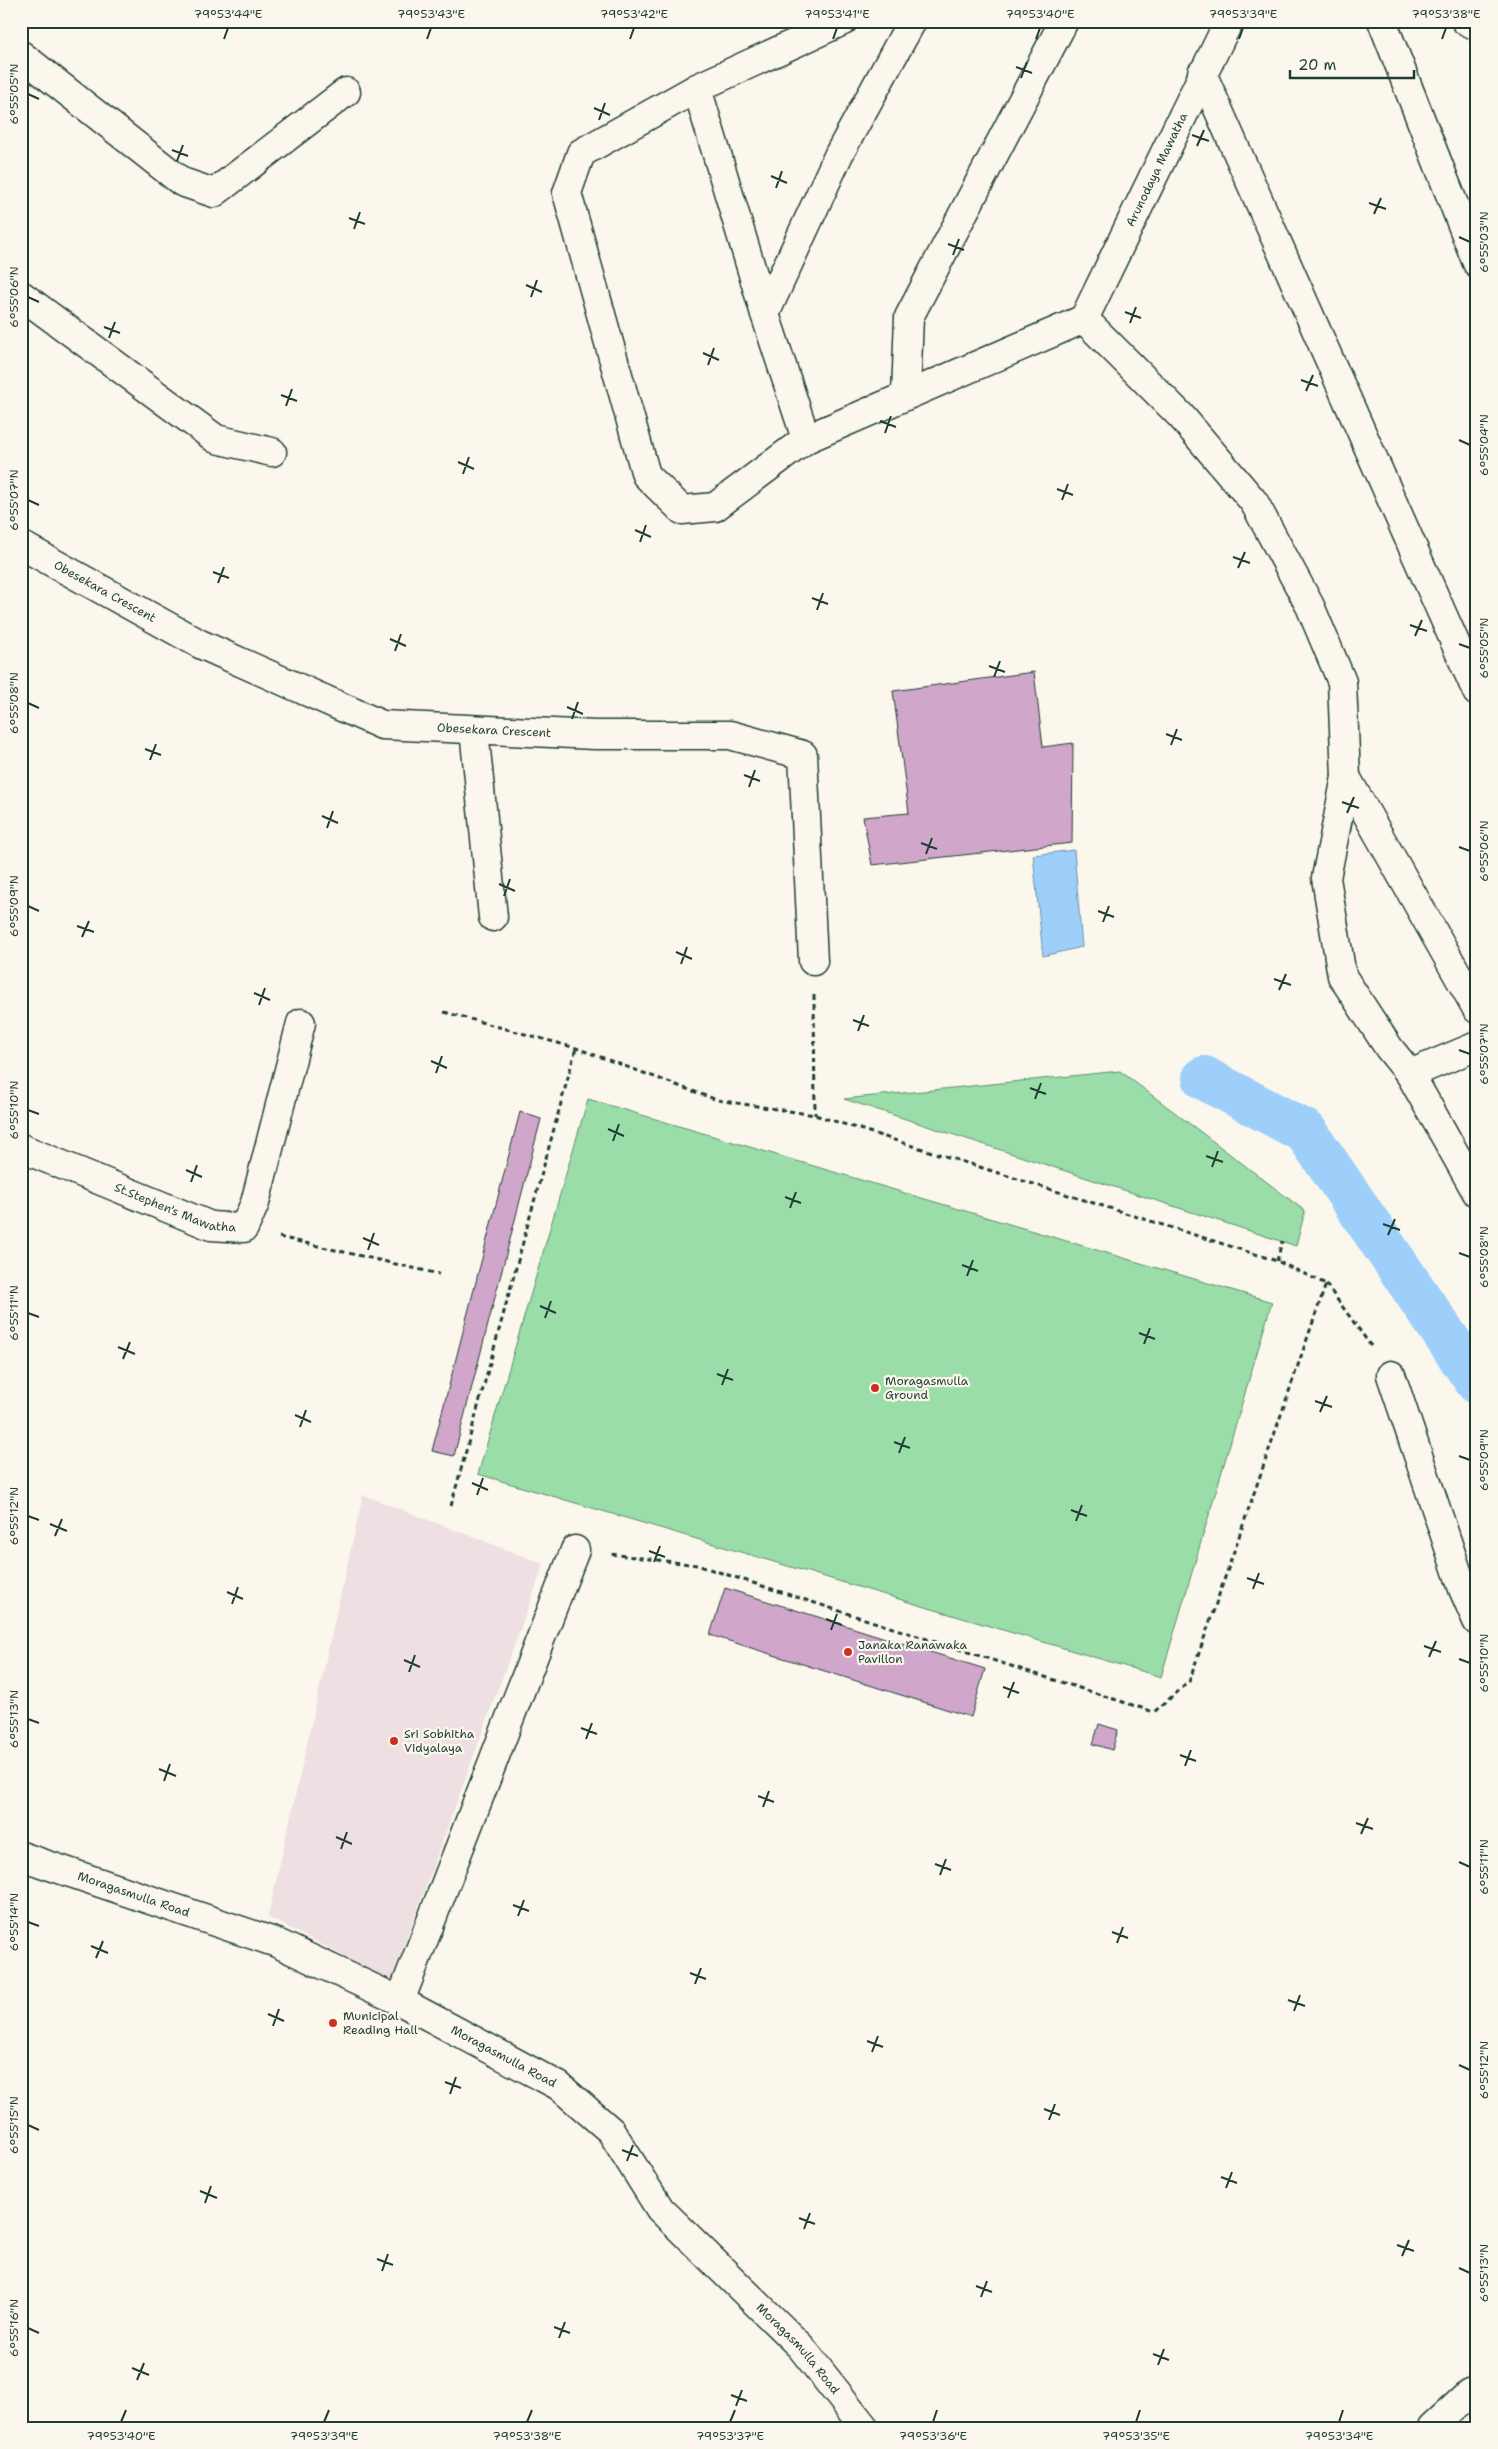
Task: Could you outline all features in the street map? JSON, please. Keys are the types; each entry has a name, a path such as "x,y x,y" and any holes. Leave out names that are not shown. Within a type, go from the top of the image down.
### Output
{"street":[{"path":"843,21 697,88 581,153 567,193 646,475 682,510 716,507 806,439 906,394 1084,319 1181,416 1254,502 1310,606 1342,682 1346,777 1326,878 1342,976 1389,1048 1410,1074 1477,1192"},
{"path":"765,314 839,154 912,21"},
{"path":"906,394 909,317 1064,21"},
{"name":"Arunodaya Mawatha","path":"1084,319 1202,73 1229,21"},
{"path":"1382,21 1477,263"},
{"path":"1466,21 1477,26"},
{"path":"21,55 182,182 214,193 346,92"},
{"path":"1202,73 1477,692"},
{"path":"697,88 765,314 806,439"},
{"path":"21,294 216,439 272,452"},
{"name":"Obesekara Crescent","path":"21,545 200,644 382,725 595,735 730,735 803,755 813,961"},
{"path":"474,730 493,917"},
{"path":"1346,777 1477,1008"},
{"name":"St.Stephen's Mawatha","path":"21,1148 212,1226 244,1228 255,1203 301,1023"},
{"path":"1410,1074 1477,1046"},
{"path":"1391,1375 1463,1589 1477,1621"},
{"path":"400,2001 575,1550"},
{"name":"Moragasmulla Road","path":"21,1856 278,1943 400,2001 559,2086 612,2131 660,2209 801,2347 865,2428"},
{"path":"1432,2428 1469,2394 1477,2391"}],"path":[{"path":"813,961 815,1115"},
{"path":"444,1012 576,1048 717,1100 815,1115 1277,1261 1326,1284 1391,1375"},
{"path":"451,1506 576,1048"},
{"path":"244,1228 439,1274"},
{"path":"1277,1261 1282,1241"},
{"path":"575,1550 696,1565 1154,1712 1189,1682 1326,1284"}],"shaded area":[{"name":"Sri Sobhitha Vidyalaya","path":"363,1495 544,1564 391,1981 268,1917"}],"green space":[{"path":"1120,1071 1305,1211 1296,1246 844,1099"},
{"name":"Moragasmulla Ground","path":"588,1099 1272,1302 1161,1677 478,1474"}],"water":[{"path":"1074,850 1082,947 1043,956 1033,855"}],"building":[{"path":"1034,672 1043,747 1073,743 1072,843 872,865 863,817 909,813 893,691"},
{"path":"520,1112 541,1119 454,1456 432,1451"},
{"name":"Janaka Ranawaka Pavillon","path":"725,1588 985,1669 971,1717 710,1635"},
{"path":"1099,1724 1118,1730 1112,1750 1093,1744"}],"waterway":[{"path":"1204,1078 1306,1132 1477,1382"}],"place":[{"name":"Moragasmulla Ground","path":"875,1388"},
{"name":"Janaka Ranawaka Pavillon","path":"848,1652"},
{"name":"Sri Sobhitha Vidyalaya","path":"394,1741"},
{"name":"Municipal Reading Hall","path":"333,2023"}]}
